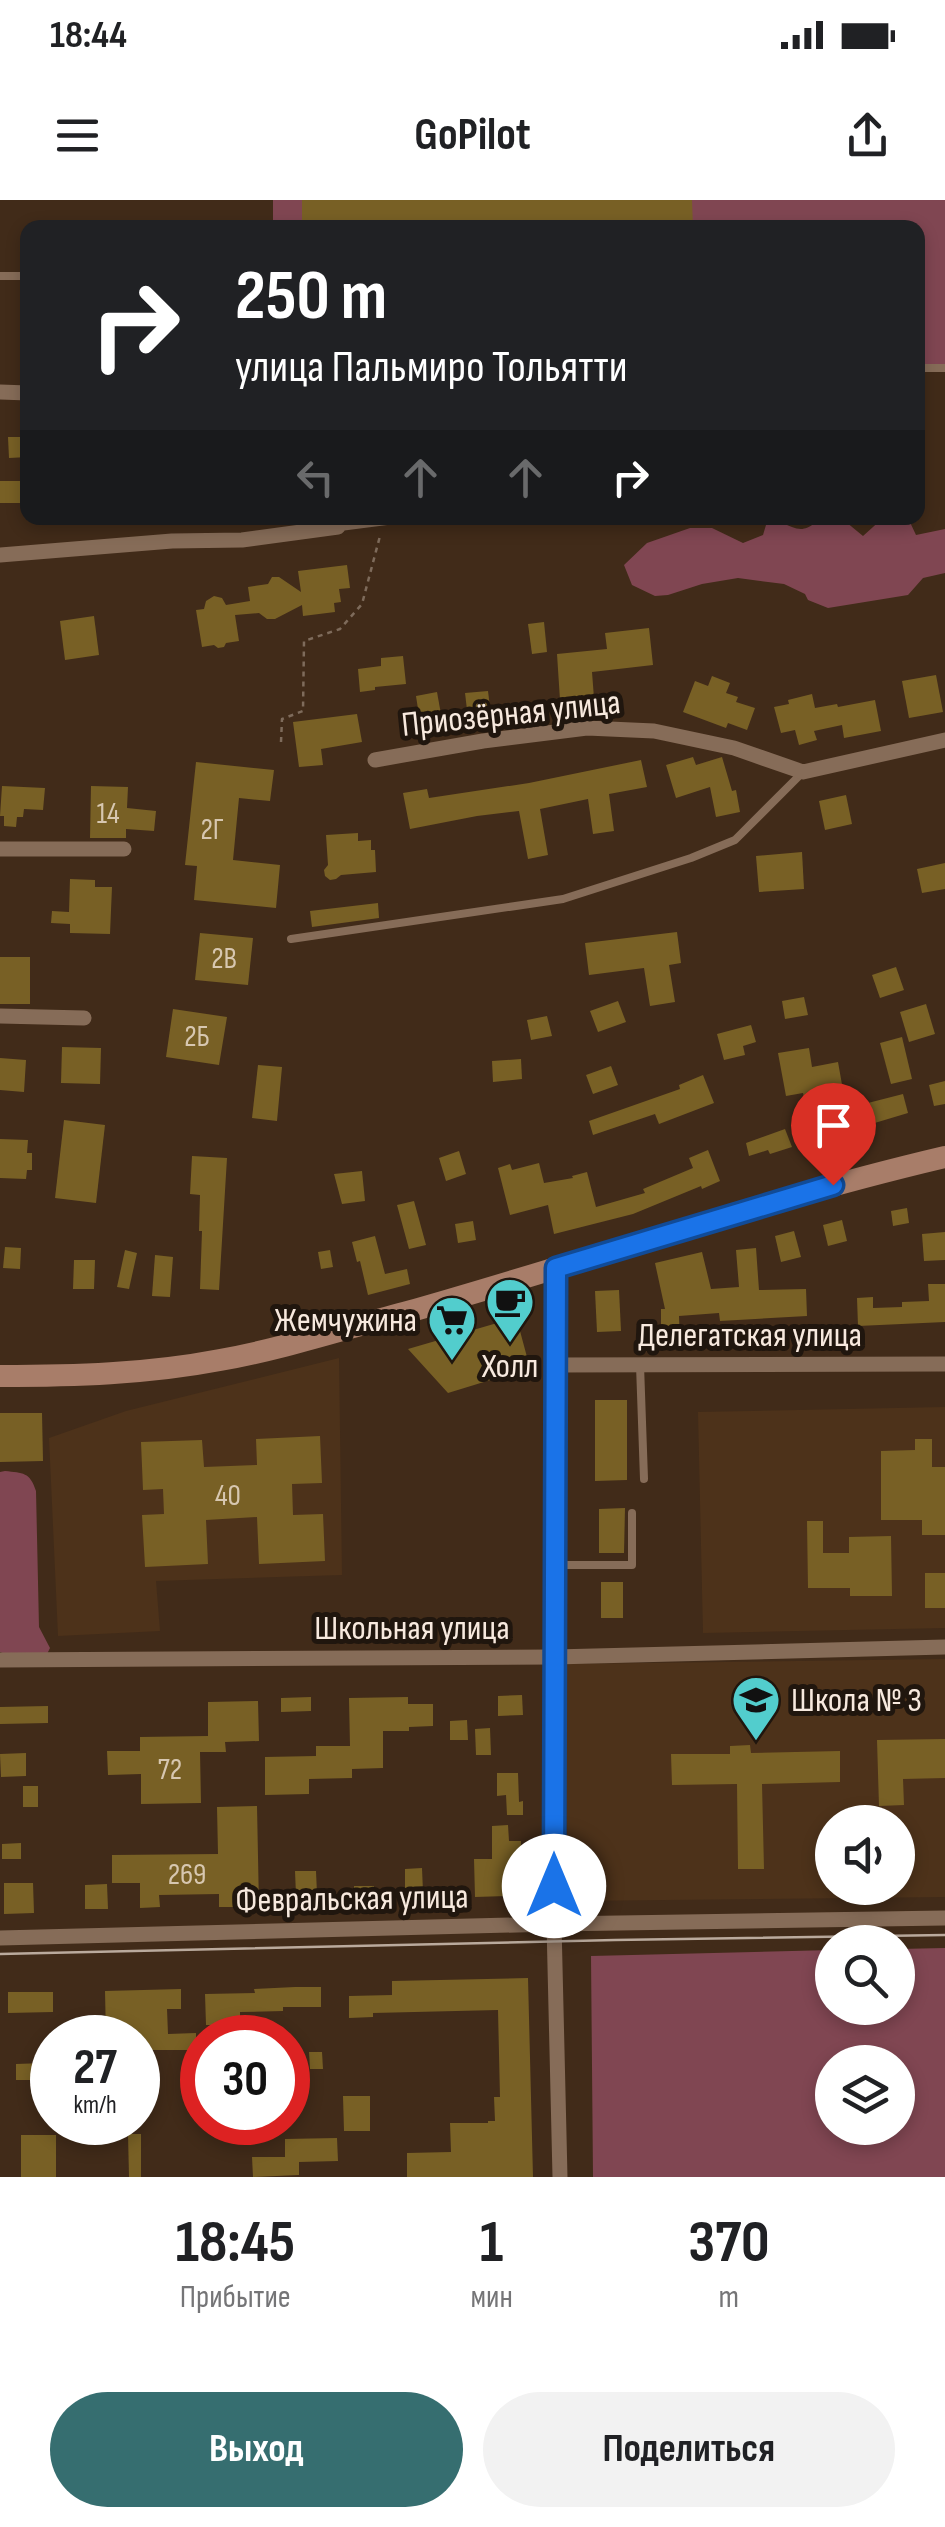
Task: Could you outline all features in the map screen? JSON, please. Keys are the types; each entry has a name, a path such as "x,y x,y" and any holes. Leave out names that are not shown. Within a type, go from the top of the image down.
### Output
{"street":[{"path":"0,555 242,540 310,525"},
{"path":"322,525 338,527"},
{"name":"Приозёрная улица","path":"375,760 588,728 654,731 734,748 803,772"},
{"path":"803,772 945,740"},
{"path":"0,849 124,849"},
{"path":"0,1016 84,1018"},
{"path":"0,1376 104,1374 220,1360 359,1325 833,1185 945,1156"},
{"path":"556,1268 554,1924 560,2177"},
{"name":"Делегатская улица","path":"554,1365 945,1364"},
{"name":"Школьная улица","path":"0,1660 554,1657 945,1647"},
{"name":"Февральская улица","path":"0,1938 945,1918"}],"lane":[{"path":"338,527 351,525"},
{"path":"291,939 562,899 692,858 734,840 803,772"},
{"path":"640,1365 644,1479"},
{"path":"554,1565 632,1566 632,1513"}],"path":[{"path":"282,742 282,719 304,711 304,641 340,630 362,604 383,525"}],"shaded area":[{"path":"273,200 945,200 945,372 925,372 925,220 273,220"},
{"path":"766,525 807,528 850,525 863,536 875,525 911,525 916,535 945,529 945,573 923,578 908,595 828,608 784,584 738,578 655,596 632,585 624,565 647,543 690,528 712,528 743,543 763,535"},
{"path":"339,1358 342,1575 156,1581 160,1631 58,1636 49,1438 126,1411"},
{"path":"945,1407 945,1628 703,1633 698,1412"},
{"path":"0,1472 25,1475 36,1491 39,1627 50,1648 47,1654 0,1652"},
{"name":"Школа № 3","path":"945,1659 945,1897 915,1897 915,1805 815,1805 815,1898 568,1901 565,1664"},
{"path":"945,1948 945,2177 593,2177 591,1956 815,1950 815,2025 915,2025 915,1949"}],"building":[{"path":"302,200 692,200 693,220 302,220"},
{"path":"8,437 20,437 20,457 9,458"},
{"path":"0,481 20,481 20,503 0,503"},
{"path":"347,565 350,588 339,589 341,602 334,603 335,612 303,616 302,605 275,619 259,613 235,615 239,641 218,648 202,647 196,610 204,609 206,601 214,596 222,598 226,605 250,601 248,587 268,584 272,577 279,577 301,592 298,571"},
{"path":"94,616 99,655 65,660 60,621"},
{"path":"544,622 547,652 532,654 528,624"},
{"path":"649,628 653,665 592,672 594,698 560,700 557,654 607,649 605,633"},
{"path":"403,656 406,684 360,692 358,669 381,666 381,658"},
{"path":"936,675 943,712 909,718 902,681"},
{"path":"712,676 730,683 726,693 738,697 736,702 755,708 747,730 728,723 726,728 683,712 695,681 708,686"},
{"path":"488,691 491,716 468,718 465,693"},
{"path":"437,692 444,731 422,735 416,696"},
{"path":"812,694 815,708 875,700 881,731 844,738 842,725 814,731 817,740 799,745 795,730 781,733 774,707"},
{"path":"357,714 362,742 321,749 323,765 299,767 293,722"},
{"path":"693,757 696,765 722,757 732,791 736,790 740,812 716,817 710,787 676,798 666,765"},
{"path":"641,760 647,787 609,794 614,831 593,834 588,799 540,809 548,855 528,859 519,811 410,829 403,793 427,789 429,798"},
{"path":"196,762 274,770 270,801 239,798 233,860 280,865 276,908 194,900 197,866 185,865"},
{"path":"2,786 45,788 43,810 24,809 23,817 17,817 16,827 4,826 4,816 0,816"},
{"path":"91,786 128,787 127,808 156,811 154,831 126,829 126,838 90,838"},
{"path":"846,795 852,824 825,830 819,801"},
{"path":"358,833 358,841 371,840 376,872 341,875 330,880 324,870 328,865 326,835"},
{"path":"802,852 804,889 759,892 756,856"},
{"path":"945,863 945,889 922,893 917,869"},
{"path":"70,879 95,880 95,887 112,887 110,934 70,933 70,924 51,923 52,911 69,912"},
{"path":"378,903 379,918 312,927 310,911"},
{"path":"677,932 681,963 669,965 675,1002 650,1006 644,968 589,975 585,943"},
{"path":"200,933 253,938 248,985 195,980"},
{"path":"0,957 30,957 30,1004 0,1004"},
{"path":"896,967 904,990 880,998 872,975"},
{"path":"804,997 808,1015 785,1019 782,1001"},
{"path":"618,1001 626,1022 598,1032 590,1011"},
{"path":"926,1004 935,1034 909,1042 900,1012"},
{"path":"173,1009 227,1017 219,1065 166,1057"},
{"path":"547,1016 552,1036 531,1040 527,1020"},
{"path":"751,1025 756,1042 743,1046 745,1055 724,1060 717,1034"},
{"path":"902,1037 912,1079 891,1084 880,1043"},
{"path":"62,1047 101,1048 100,1084 61,1083"},
{"path":"809,1048 812,1067 838,1062 846,1107 823,1112 830,1140 815,1144 803,1093 786,1096 778,1053"},
{"path":"0,1058 26,1060 24,1092 0,1090"},
{"path":"521,1059 522,1079 493,1082 492,1061"},
{"path":"258,1065 282,1067 277,1121 252,1118"},
{"path":"611,1066 618,1085 593,1094 586,1075"},
{"path":"703,1075 714,1103 659,1124 655,1114 593,1135 589,1121 680,1089 679,1085"},
{"path":"945,1081 945,1104 934,1106 929,1085"},
{"path":"903,1094 908,1113 868,1125 864,1104"},
{"path":"64,1120 105,1125 96,1203 55,1198"},
{"path":"785,1129 792,1147 749,1156 746,1143"},
{"path":"0,1139 28,1140 32,1170 27,1170 26,1179 0,1178"},
{"path":"708,1150 720,1181 633,1214 554,1234 548,1205 510,1215 498,1168 510,1164 512,1170 539,1163 544,1183 587,1172 596,1207 645,1193 643,1189 693,1168 689,1158"},
{"path":"459,1151 466,1174 446,1181 439,1158"},
{"path":"192,1156 227,1158 219,1290 200,1289 200,1195 190,1194"},
{"path":"362,1171 365,1201 342,1204 334,1174"},
{"path":"414,1201 426,1245 409,1249 397,1205"},
{"path":"907,1208 909,1223 893,1226 891,1211"},
{"path":"842,1220 847,1241 828,1246 823,1225"},
{"path":"473,1221 476,1240 458,1243 455,1224"},
{"path":"794,1231 801,1257 781,1262 775,1236"},
{"path":"945,1232 945,1260 924,1261 922,1234"},
{"path":"375,1236 385,1274 407,1269 410,1284 368,1295 352,1242"},
{"path":"5,1247 21,1248 20,1269 3,1268"},
{"path":"756,1248 759,1290 806,1289 807,1316 720,1321 719,1313 679,1316 680,1344 674,1345 670,1328 661,1329 661,1309 665,1309 655,1263 702,1252 711,1289 739,1287 736,1250"},
{"path":"125,1250 137,1253 129,1289 117,1287"},
{"path":"330,1250 333,1267 321,1269 318,1252"},
{"path":"155,1255 173,1257 170,1297 152,1296"},
{"path":"74,1260 95,1260 94,1289 73,1289"},
{"path":"928,1284 945,1284 945,1322 858,1326 857,1298 873,1297 873,1308 902,1307 902,1302 929,1301"},
{"path":"619,1290 621,1331 597,1332 595,1291"},
{"path":"507,1315 523,1326 520,1331 527,1357 517,1360 520,1371 448,1393 408,1349 504,1321"},
{"path":"595,1400 627,1400 627,1480 595,1481"},
{"path":"0,1413 42,1413 43,1461 0,1462"},
{"path":"320,1436 322,1483 292,1484 293,1515 323,1514 325,1561 259,1564 257,1517 206,1520 208,1564 145,1567 142,1515 164,1514 163,1489 143,1490 141,1442 202,1440 204,1467 257,1465 256,1439"},
{"path":"915,1439 932,1439 932,1467 945,1467 945,1535 922,1535 922,1520 881,1520 881,1451 915,1450"},
{"path":"625,1508 624,1553 599,1553 599,1509"},
{"path":"807,1521 823,1521 823,1553 849,1553 849,1537 891,1536 892,1596 850,1596 850,1588 808,1588"},
{"path":"925,1573 945,1573 945,1608 925,1608"},
{"path":"601,1582 623,1582 623,1618 601,1618"},
{"path":"522,1695 523,1715 498,1716 498,1696"},
{"path":"311,1697 311,1711 281,1712 281,1698"},
{"path":"408,1697 408,1704 433,1704 433,1726 383,1731 383,1768 352,1769 352,1778 309,1779 309,1794 265,1795 265,1757 316,1756 316,1746 350,1746 349,1698"},
{"path":"258,1701 259,1741 225,1742 226,1752 200,1752 201,1803 141,1804 141,1774 108,1775 107,1751 140,1751 140,1737 208,1736 208,1702"},
{"path":"48,1706 48,1723 0,1724 0,1707"},
{"path":"467,1720 468,1740 450,1740 450,1721"},
{"path":"490,1728 491,1755 476,1755 475,1729"},
{"path":"945,1739 945,1778 903,1779 904,1805 879,1805 877,1740"},
{"path":"750,1745 751,1753 840,1751 840,1782 762,1784 764,1869 738,1869 737,1784 672,1785 671,1754 730,1754 730,1746"},
{"path":"26,1753 26,1776 1,1777 0,1754"},
{"path":"497,1773 518,1773 523,1815 507,1815 506,1795 497,1796"},
{"path":"23,1786 38,1786 38,1807 23,1807"},
{"path":"257,1806 259,1907 219,1907 219,1894 159,1895 160,1907 140,1908 140,1883 112,1883 112,1855 218,1854 217,1807"},
{"path":"508,1825 509,1841 521,1841 521,1878 526,1878 527,1903 507,1903 507,1896 475,1897 474,1859 492,1859 492,1826"},
{"path":"21,1843 21,1859 2,1859 2,1844"},
{"path":"422,1868 423,1892 405,1893 405,1869"},
{"path":"295,1871 316,1871 317,1894 296,1895"},
{"path":"4,1883 33,1883 34,1913 4,1914"},
{"path":"107,1884 108,1909 85,1909 85,1885"},
{"path":"354,1886 374,1886 374,1904 354,1904"},
{"path":"528,1978 533,2177 407,2177 407,2153 451,2152 450,2123 495,2121 494,2097 500,2097 498,2010 373,2013 373,2017 349,2018 349,1996 392,1995 392,1981"},
{"path":"321,1987 321,2007 206,2015 205,1994 255,1993 254,1989"},
{"path":"181,1989 181,2009 167,2009 168,2034 180,2034 180,2050 160,2050 160,2015 106,2015 105,1991"},
{"path":"8,1992 53,1992 53,2012 8,2013"},
{"path":"310,2052 322,2052 323,2069 310,2069"},
{"path":"16,2064 30,2064 30,2080 16,2080"},
{"path":"343,2096 370,2096 370,2131 344,2131"},
{"path":"21,2135 30,2135 30,2145 56,2145 56,2177 21,2177"},
{"path":"337,2138 338,2161 299,2162 299,2175 253,2177 252,2157 285,2157 285,2145 310,2145 310,2139"},
{"path":"128,2145 141,2145 141,2177 129,2177"}],"tram line":[{"path":"0,1954 945,1935"}],"place":[{"name":"Холл","path":"510,1344"},
{"name":"Жемчужина","path":"452,1362"},
{"name":"Школа № 3","path":"756,1742"}],"route":[{"path":"554,1886 556,1268 833,1185"}]}
